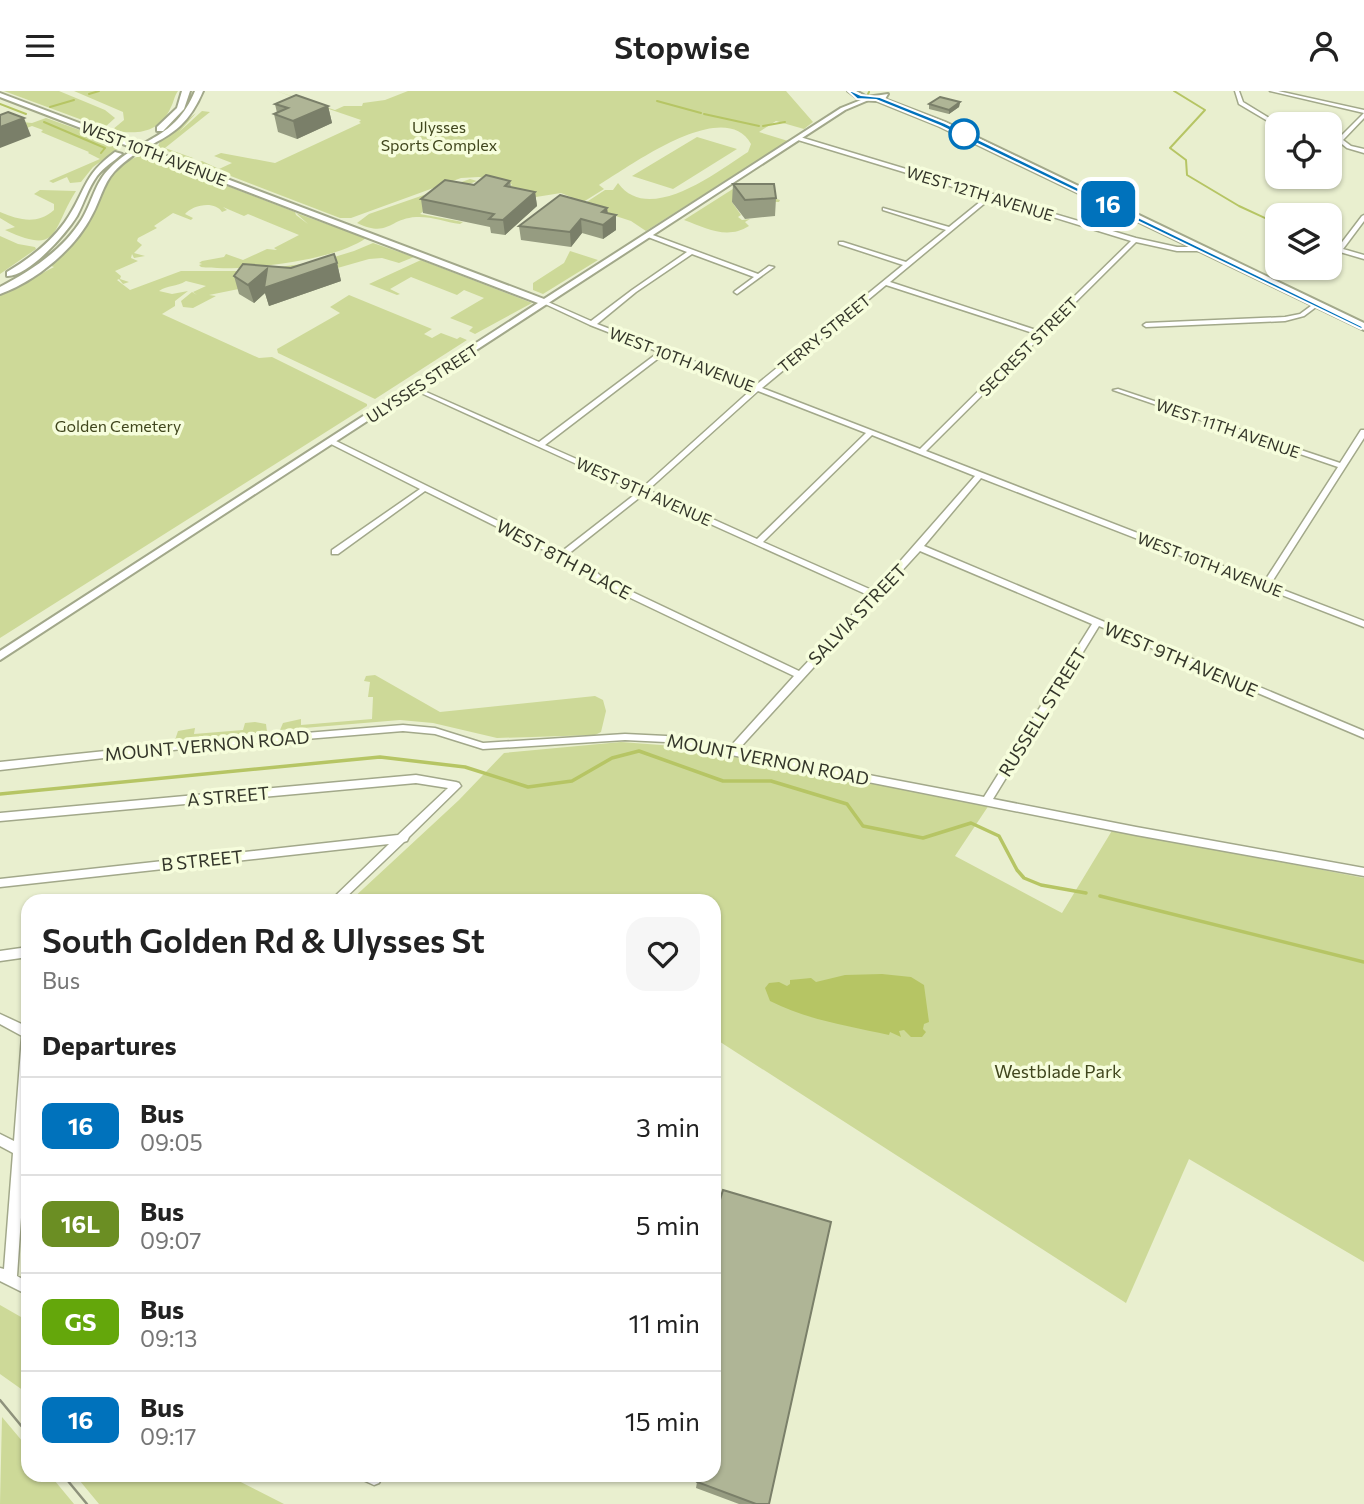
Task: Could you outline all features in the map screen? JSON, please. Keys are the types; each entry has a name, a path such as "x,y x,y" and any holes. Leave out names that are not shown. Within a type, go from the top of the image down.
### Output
{"main road":[{"path":"0,291 44,264 65,246 86,219 107,176 172,120 180,110 186,91"},
{"path":"0,280 48,245 73,215 84,187 96,171 184,122 193,109 199,91"},
{"path":"852,93 868,99 886,93 934,120 1364,327"},
{"path":"877,98 934,120"}],"street":[{"path":"1237,91 1241,103 1265,118"},
{"path":"1272,91 1364,114 1340,140 1349,147 1364,151"},
{"path":"1299,97 1305,91"},
{"name":"ULYSSES STREET","path":"843,109 852,93"},
{"name":"WEST 10TH AVENUE","path":"0,95 546,303 757,389 1364,624"},
{"name":"ULYSSES STREET","path":"0,656 652,237 843,109 868,99"},
{"name":"WEST 12TH AVENUE","path":"800,139 1135,240 1177,249 1202,249"},
{"name":"TERRY STREET","path":"562,555 643,491 757,389 992,195"},
{"path":"885,209 951,229"},
{"path":"1342,246 1364,217"},
{"path":"652,237 758,275"},
{"name":"SECREST STREET","path":"921,452 1135,240"},
{"path":"841,243 908,265"},
{"path":"1342,251 1363,257"},
{"path":"592,324 691,252"},
{"path":"737,292 771,267"},
{"path":"886,282 1039,333"},
{"path":"1146,325 1285,319 1302,315 1317,304"},
{"path":"540,445 663,352"},
{"name":"WEST 9TH AVENUE","path":"414,388 875,595"},
{"name":"WEST 11TH AVENUE","path":"1116,390 1340,466"},
{"path":"1266,585 1364,432"},
{"path":"758,542 870,433"},
{"name":"WEST 8TH PLACE","path":"331,442 562,555 600,580 799,675"},
{"name":"SALVIA STREET","path":"732,750 799,675 921,548 980,475"},
{"path":"335,552 424,489"},
{"name":"WEST 9TH AVENUE","path":"921,548 1364,735"},
{"name":"RUSSELL STREET","path":"987,800 1096,624"},
{"name":"MOUNT VERNON ROAD","path":"0,767 182,746 403,728 435,731 483,745 625,737 666,739 1136,831 1364,872"},
{"name":"A STREET","path":"0,817 416,779 456,786 404,838"},
{"path":"343,894 404,838"},
{"name":"B STREET","path":"0,883 404,838"},
{"path":"0,955 21,953"},
{"path":"0,1019 21,1030"},
{"path":"0,1140 21,1150"},
{"path":"21,1165 5,1277 21,1285"}],"green space":[{"path":"4,91 59,91 105,110 115,118 104,128"},
{"path":"74,91 178,91 160,123 146,131 130,132 112,130 124,120 123,112"},
{"name":"Ulysses Sports Complex","path":"276,91 335,110 344,106 362,106 363,103 385,100 408,91 786,91 813,122 804,129 776,121 759,132 788,141 646,231 631,221 582,205 605,190 613,190 618,183 631,195 647,199 683,191 748,152 751,144 738,131 720,128 699,131 653,151 599,185 604,189 580,204 568,200 571,197 561,193 536,197 509,188 512,184 479,177 461,178 351,218 340,218 197,163 202,161 219,169 232,163 214,156 221,153 275,163 361,123 361,120"},
{"path":"202,111 210,112 165,148 193,158 189,160 158,147 160,141 196,113 179,132"},
{"path":"46,118 121,147 93,167 81,182 70,183 67,177 53,183 49,181 100,159 41,132 43,130 32,126 27,128 22,122 32,123"},
{"path":"697,137 737,149 673,189 632,176"},
{"name":"Golden Cemetery","path":"141,156 152,157 295,212 296,215 308,224 296,213 366,238 352,246 310,259 238,268 201,267 199,265 202,264 199,263 202,261 224,257 226,254 243,260 267,249 277,250 274,248 299,235 248,214 244,216 223,207 227,210 222,212 214,206 198,206 185,214 193,218 191,220 173,213 154,226 157,228 138,238 137,241 142,245 134,253 145,256 134,258 132,254 131,258 138,261 115,271 121,276 120,279 129,282 123,284 117,280 130,290 181,271 247,271 318,262 373,243 414,257 399,263 382,258 369,259 327,271 209,295 216,296 193,308 183,307 181,301 192,292 197,295 193,292 206,286 186,281 159,291 172,294 188,291 175,301 175,306 162,314 259,358 272,357 367,406 0,638 0,295 54,267 46,264 83,231 115,172 130,160"},
{"path":"470,179 477,181 446,193 420,214 463,222 460,224 422,217 407,218 376,229 357,223 369,214"},
{"path":"736,187 780,200 732,202 741,215 738,217 742,220 750,219 745,222 749,226 733,232 716,231 684,220"},
{"path":"40,190 76,191 52,235 36,240 5,230 15,227 0,218 0,212 28,220 41,218 54,210 54,204 34,194"},
{"path":"0,236 18,244 35,247 36,249 0,274"},
{"path":"570,251 598,260 543,294 533,290 533,283 564,263"},
{"path":"421,260 532,303 475,334 469,331 473,327 450,318 484,298 464,290 457,295 411,277 390,289 400,294 397,295 369,284"},
{"path":"349,295 432,329 424,334 432,338 441,333 467,340 375,399 278,353 277,349 340,313 330,307"},
{"path":"375,675 440,712 595,696 603,700 606,711 601,732 595,735 497,738 433,723 400,720 280,730 283,723 301,719 301,725 372,719 373,697 368,697 370,682 364,681 366,676"},
{"path":"245,723 266,724 267,732 175,740 178,731 195,728 194,734 243,730"},
{"name":"Westblade Park","path":"621,742 687,747 989,805 955,856 1062,913 1113,829 1364,878 1364,1262 1189,1159 1126,1303 721,1043 721,894 358,894 459,800 504,753"},
{"path":"0,1305 21,1317 21,1389 0,1374"},
{"path":"2,1417 21,1440 21,1482 56,1482 74,1504 0,1504"},
{"path":"81,1482 241,1482 284,1504 99,1504"}],"shaded area":[{"path":"882,974 911,977 924,985 929,1022 924,1024 923,1029 926,1032 922,1037 911,1037 904,1030 899,1031 901,1037 890,1032 889,1035 813,1018 770,1001 765,988 769,983 779,982 787,986 790,980 811,978 816,982 845,975"}],"building":[{"path":"296,95 328,106 293,121 274,114 288,108 275,104"},
{"path":"940,97 960,102 949,110 929,104"},
{"path":"8,112 24,118 0,127 0,115"},
{"path":"486,175 510,181 505,186 535,192 503,220 489,219 494,214 421,199 445,180 474,185"},
{"path":"733,184 774,184 776,198 745,200"},
{"path":"560,195 607,208 602,212 616,215 603,225 581,219 570,232 519,226"},
{"path":"334,254 337,263 264,288 267,269 248,285 234,276 243,264 291,268"},
{"path":"723,1190 831,1222 769,1504 756,1504 697,1482 721,1482"}],"waterway":[{"path":"89,94 99,91"},
{"path":"1174,91 1205,110 1170,148 1186,160 1187,175 1265,218"},
{"path":"867,96 869,92"},
{"path":"50,107 74,100"},
{"path":"657,101 701,113"},
{"path":"0,104 26,114"},
{"path":"704,114 759,126"},
{"path":"44,122 105,148 101,153"},
{"path":"763,126 785,122"},
{"path":"0,794 380,757 465,767 528,787 572,781 612,758 639,751 723,781 771,781 847,804 863,826 923,838 971,823 999,836 1024,878 1041,885 1086,893"},
{"path":"1100,896 1364,962"}],"tram line":[{"path":"0,1400 21,1426"},
{"path":"69,1482 87,1504"}],"bus line":[{"name":"16","path":"852,91 859,97 877,98 942,124 1364,327"}]}
